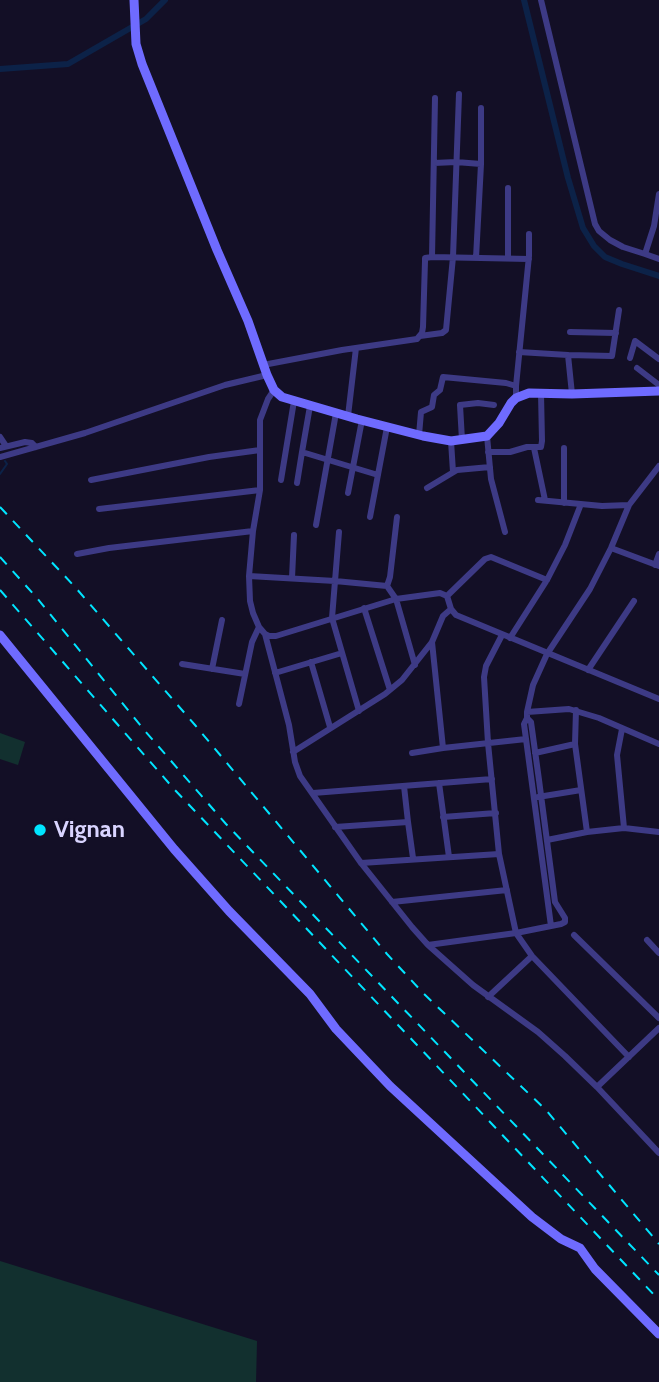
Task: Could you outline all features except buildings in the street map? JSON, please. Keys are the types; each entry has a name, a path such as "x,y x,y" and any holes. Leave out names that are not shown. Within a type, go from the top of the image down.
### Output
{"street":[{"path":"541,0 595,224 610,240 659,259"},
{"path":"134,5 136,44 142,64 248,321 267,375 274,390 282,397 387,427 450,441 487,436 511,403 529,393 659,391"},
{"path":"263,365 414,340 420,336 442,334 446,330 453,257 459,94"},
{"path":"432,257 435,98"},
{"path":"476,258 481,108"},
{"path":"434,163 481,163"},
{"path":"508,188 508,258"},
{"path":"645,254 654,226 659,194"},
{"path":"516,398 529,234"},
{"path":"420,336 423,327 425,258 529,259"},
{"path":"519,352 612,356 619,310"},
{"path":"570,332 615,333"},
{"path":"630,358 635,341 659,359"},
{"path":"348,416 356,348"},
{"path":"568,355 572,394"},
{"path":"637,368 659,385"},
{"path":"0,457 85,433 225,385 267,375"},
{"path":"419,435 421,412 432,407 433,395 440,390 443,377 516,386"},
{"path":"274,390 260,420 260,490 253,531 250,601 259,627 265,634 300,776 360,863 428,945 488,997 538,1032 597,1087 659,1153"},
{"path":"488,452 510,453 527,447 539,448 542,445 541,394"},
{"path":"281,480 294,401"},
{"path":"462,440 460,405 494,405"},
{"path":"297,483 310,406"},
{"path":"316,525 336,413"},
{"path":"348,493 362,420"},
{"path":"370,517 387,427"},
{"path":"487,436 489,467 505,532"},
{"path":"0,437 3,447 29,442 36,447"},
{"path":"450,441 453,471"},
{"path":"534,447 542,500 602,506 629,505"},
{"path":"564,447 564,503"},
{"path":"91,481 260,450"},
{"path":"302,452 378,475"},
{"path":"551,926 524,723 533,685 547,654 590,589 629,505 659,466"},
{"path":"427,488 453,471 489,467"},
{"path":"99,509 260,490"},
{"path":"510,638 547,580 565,545 581,504"},
{"path":"387,586 397,517"},
{"path":"77,554 253,531"},
{"path":"339,532 332,618 359,711"},
{"path":"292,578 294,535"},
{"path":"611,548 657,566 659,554"},
{"path":"447,596 485,559 491,557 547,580"},
{"path":"249,576 387,586 396,599 415,665"},
{"path":"265,634 276,636 396,599 434,592 447,596 456,615 659,699"},
{"path":"588,670 634,601"},
{"path":"364,608 390,690"},
{"path":"293,752 359,711 402,680 432,642 443,616 451,609"},
{"path":"212,669 222,620"},
{"path":"239,704 252,642 259,627"},
{"path":"0,635 174,849 229,911 310,994 336,1029 390,1086 532,1217 561,1239 580,1248 595,1269 659,1334"},
{"path":"502,635 485,671 488,743 499,854 516,933 532,956 629,1057"},
{"path":"432,642 443,748"},
{"path":"275,673 342,653"},
{"path":"311,662 330,727"},
{"path":"182,664 245,674"},
{"path":"527,715 563,709 576,710 659,744"},
{"path":"576,710 575,744 587,832"},
{"path":"428,945 516,933 565,922 555,902 531,722 527,715"},
{"path":"622,729 617,755 624,828"},
{"path":"412,753 526,739"},
{"path":"535,753 575,744"},
{"path":"313,793 492,779"},
{"path":"439,783 449,856"},
{"path":"404,786 413,858"},
{"path":"533,797 581,790"},
{"path":"443,817 496,813"},
{"path":"335,827 408,822"},
{"path":"547,840 624,828 659,832"},
{"path":"360,863 499,854"},
{"path":"392,902 507,890"},
{"path":"574,935 659,1018"},
{"path":"647,940 659,953"},
{"path":"488,997 532,956"},
{"path":"597,1087 659,1028"}],"green space":[{"path":"0,733 25,742 18,765 0,759"},
{"path":"0,1261 257,1341 256,1382 0,1382"}],"waterway":[{"path":"0,69 68,64 146,19 165,0"},
{"path":"524,0 583,228 594,246 605,257 659,276"},
{"path":"0,474 7,464 5,461"}],"railway":[{"path":"0,507 75,587 195,725 387,954 424,994 546,1110 659,1244"},
{"path":"0,557 226,824 659,1275"},
{"path":"0,590 174,789 659,1300"}],"place":[{"name":"Vignan","path":"40,830"}]}
